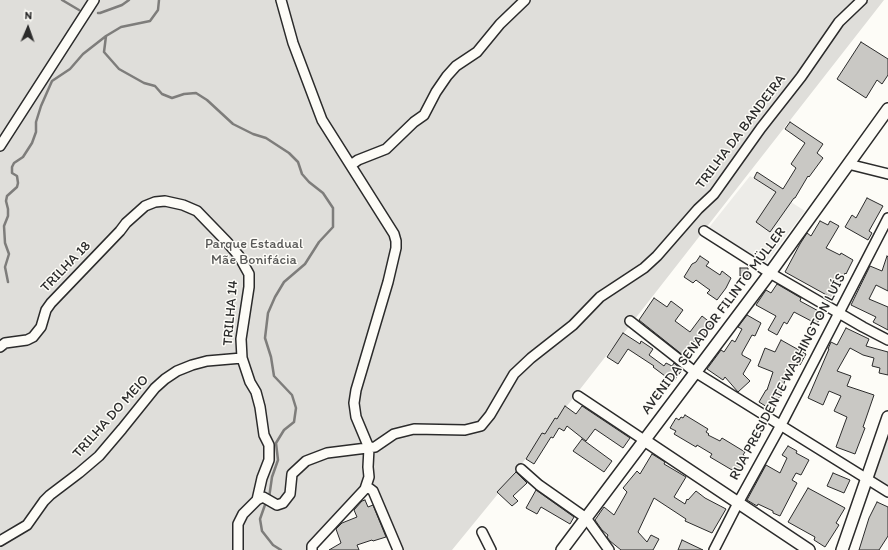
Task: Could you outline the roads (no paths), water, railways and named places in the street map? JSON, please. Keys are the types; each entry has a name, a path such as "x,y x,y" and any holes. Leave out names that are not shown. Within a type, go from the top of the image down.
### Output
{"street":[{"path":"0,146 94,0"},
{"path":"281,0 293,43 322,120 394,234 396,241 396,248 388,282 356,390 354,403 356,417 368,448 369,477 365,489 312,546 312,550"},
{"path":"351,166 358,160 386,149 414,122 424,115 436,92 447,76 456,66 477,52 500,24 525,0"},
{"name":"TRILHA DA BANDEIRA","path":"260,499 277,505 283,503 290,494 292,474 306,461 327,453 375,447 394,434 414,429 465,430 481,426 490,415 514,374 531,358 573,325 600,297 644,268 657,256 698,209 714,194 761,128 801,77 839,22 862,0"},
{"name":"AVENIDA SENADOR FILINTO MÜLLER","path":"562,550 770,273 888,109"},
{"path":"848,164 888,174"},
{"name":"TRILHA 14","path":"120,231 126,222 145,206 155,202 165,201 183,205 197,211 215,228 239,256 249,274 249,287 241,339 242,358 250,382 256,392 260,406 264,435 269,445 269,460 262,478 260,499"},
{"name":"RUA PRESIDENTE WASHINGTON LUÍS","path":"714,550 781,425 888,218"},
{"name":"TRILHA 18","path":"0,347 5,343 27,340 33,337 40,327 50,303 120,231"},
{"path":"704,231 770,273 839,312 862,327 888,340"},
{"path":"630,321 695,372 888,492"},
{"name":"TRILHA DO MEIO","path":"0,541 27,525 50,495 99,456 164,379 192,365 207,361 242,358"},
{"path":"578,396 809,550"},
{"path":"842,550 888,417"},
{"path":"521,469 539,485 586,518 609,550"},
{"path":"365,489 369,488 373,491 398,550"},
{"path":"238,550 238,524 243,514 260,499"},
{"path":"482,532 491,550"}],"waterway":[{"path":"62,0 79,10"},
{"path":"98,13 122,5 129,0"},
{"path":"159,0 158,10 150,21 121,27 106,36 104,52 119,69 144,83 155,86 162,94 172,98 184,94 196,93 207,100 233,124 253,134 266,138 289,153 298,162 302,174 309,182 323,193 333,208 333,227 319,242 305,264 284,282 268,313 265,338 271,357 274,376 292,395 296,408 294,422 284,430 276,443 278,460 272,477 269,498"},
{"path":"8,282 5,267 9,254 5,243 4,226 8,216 6,201 7,196 17,187 18,183 17,176 12,173 12,167 14,163 23,157 32,143 36,132 36,122 41,106 52,81 70,69 83,54 106,36"},
{"path":"266,502 260,519 262,531 273,545 281,550"}],"park label":[{"name":"Parque Estadual Mãe Bonifácia","path":"254,252"}]}
